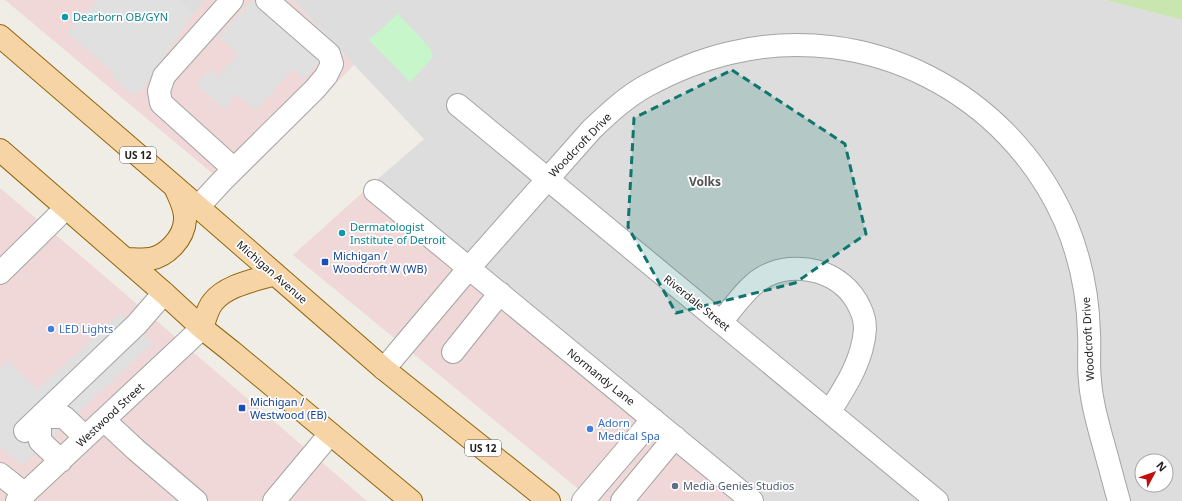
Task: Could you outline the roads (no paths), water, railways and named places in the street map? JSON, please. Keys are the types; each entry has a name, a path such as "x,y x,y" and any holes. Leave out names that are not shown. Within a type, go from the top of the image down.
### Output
{"main road":[{"name":"Michigan Avenue","path":"0,36 384,369 550,501"},
{"path":"2,157 66,208 164,292 202,328 411,501"},
{"path":"124,259 150,259 160,256 174,246 183,230 186,219 184,208 174,186"},
{"path":"202,328 212,303 222,292 276,274"}],"street":[{"path":"198,207 234,169 309,84 326,76 332,64 329,54 267,0"},
{"path":"231,8 164,76 159,90 161,102 234,169"},
{"name":"Woodcroft Drive","path":"384,369 469,268 592,129 630,97 645,87 678,70 730,53 760,47 783,45 840,48 891,60 941,83 960,95 985,113 1016,144 1044,181 1056,201 1066,223 1079,260 1087,301 1090,334 1089,379 1093,406 1119,501"},
{"name":"Riverdale Street","path":"458,105 937,501"},
{"name":"Normandy Lane","path":"375,191 752,501"},
{"path":"0,273 66,208"},
{"path":"721,322 753,285 762,278 776,272 791,269 819,272 841,283 852,293 858,302 865,327 861,353 854,369 830,411"},
{"path":"32,424 136,324 164,292"},
{"path":"453,352 500,293"},
{"name":"Westwood Street","path":"21,498 202,328"},
{"path":"32,424 64,417 85,437"},
{"path":"583,501 653,419"},
{"path":"104,420 135,449 196,501"},
{"path":"32,424 40,441 61,461"},
{"path":"274,501 330,434"},
{"path":"622,501 675,437"},
{"path":"0,474 21,498"}],"place":[{"name":"Dearborn OB/GYN","path":"65,17"},
{"name":"Dermatologist Institute of Detroit","path":"342,233"},
{"name":"Michigan / Woodcroft W (WB)","path":"325,262"},
{"name":"LED Lights","path":"51,329"},
{"name":"Michigan / Westwood (EB)","path":"242,408"},
{"name":"Adorn Medical Spa","path":"590,429"},
{"name":"Media Genies Studios","path":"675,486"}],"district":[{"name":"Volks","path":"705,182"}]}
